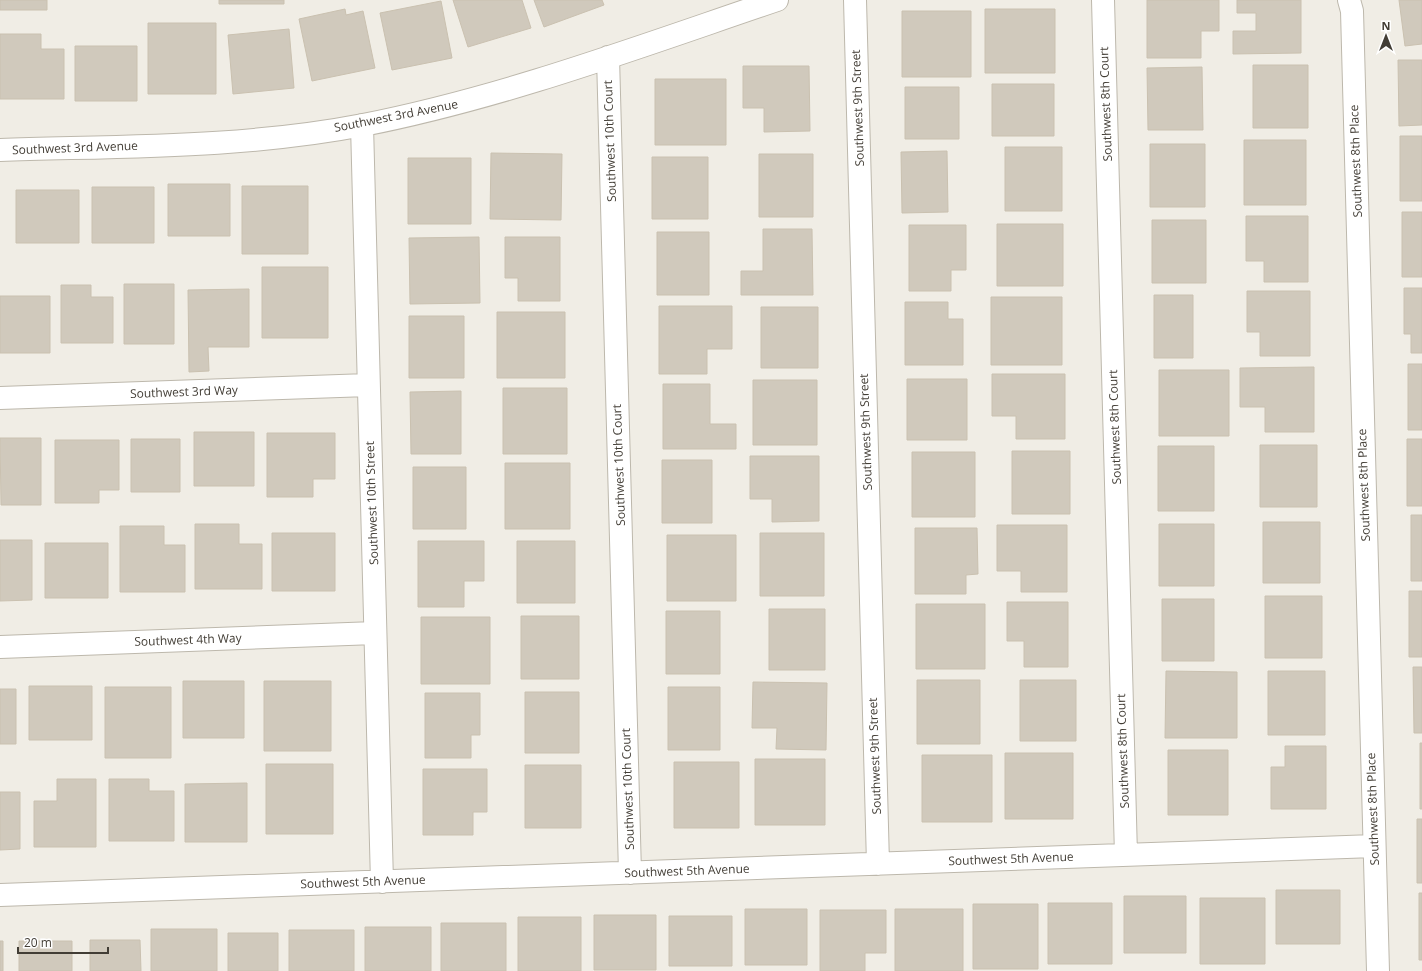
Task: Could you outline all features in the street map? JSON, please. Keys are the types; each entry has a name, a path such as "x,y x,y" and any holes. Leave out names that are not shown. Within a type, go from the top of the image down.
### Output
{"street":[{"name":"Southwest 3rd Avenue","path":"0,150 188,144 258,139 362,125 456,104 545,78 777,0"},
{"name":"Southwest 9th Street","path":"855,0 878,864"},
{"name":"Southwest 8th Court","path":"1103,0 1126,855"},
{"name":"Southwest 8th Place","path":"1349,0 1352,11 1378,971"},
{"name":"Southwest 10th Court","path":"608,57 630,872"},
{"name":"Southwest 10th Street","path":"362,125 382,882"},
{"name":"Southwest 3rd Way","path":"0,398 368,385"},
{"name":"Southwest 4th Way","path":"0,647 375,633"},
{"name":"Southwest 5th Avenue","path":"0,895 1374,846"}],"building":[{"path":"0,0 47,0 47,10 0,10"},
{"path":"219,0 284,0 284,4 219,4"},
{"path":"453,0 522,0 531,28 468,47"},
{"path":"534,0 602,0 604,5 544,27"},
{"path":"1147,0 1219,0 1219,31 1201,31 1201,58 1147,58"},
{"path":"1237,0 1301,0 1301,53 1233,54 1233,31 1256,31 1256,13 1237,13"},
{"path":"1399,0 1422,0 1422,44 1405,46"},
{"path":"441,1 452,58 392,70 380,13"},
{"path":"345,9 346,15 363,11 375,68 312,81 299,19"},
{"path":"985,9 1055,9 1055,73 985,73"},
{"path":"902,11 971,11 971,77 902,77"},
{"path":"148,23 216,23 216,94 148,94"},
{"path":"289,29 294,88 233,94 228,35"},
{"path":"0,34 41,34 41,49 64,49 64,99 0,99"},
{"path":"75,46 137,46 137,101 75,101"},
{"path":"1398,60 1422,60 1422,125 1399,126"},
{"path":"1253,65 1308,65 1308,128 1253,128"},
{"path":"743,66 809,66 810,131 764,132 764,108 743,108"},
{"path":"1202,67 1203,130 1148,130 1147,68"},
{"path":"655,79 726,79 726,145 655,145"},
{"path":"992,84 1054,84 1054,136 992,136"},
{"path":"905,87 959,87 959,139 905,139"},
{"path":"1400,136 1422,136 1422,201 1400,201"},
{"path":"1244,140 1306,140 1306,205 1244,205"},
{"path":"1150,144 1205,144 1205,207 1150,207"},
{"path":"1005,147 1062,147 1062,211 1005,211"},
{"path":"947,151 948,212 902,213 901,152"},
{"path":"491,153 562,154 561,220 490,219"},
{"path":"759,154 813,154 813,217 759,217"},
{"path":"652,157 708,157 708,219 652,219"},
{"path":"408,158 471,158 471,224 408,224"},
{"path":"168,184 230,184 230,236 168,236"},
{"path":"242,186 308,186 308,254 242,254"},
{"path":"92,187 154,187 154,243 92,243"},
{"path":"16,190 79,190 79,243 16,243"},
{"path":"1402,212 1422,212 1422,277 1402,277"},
{"path":"1246,216 1308,216 1308,282 1264,282 1264,261 1246,261"},
{"path":"1152,220 1206,220 1206,283 1152,283"},
{"path":"997,224 1063,224 1063,286 997,286"},
{"path":"909,225 966,225 966,270 951,270 951,291 909,291"},
{"path":"763,229 812,229 813,295 741,295 741,271 763,271"},
{"path":"657,232 709,232 709,295 657,295"},
{"path":"479,237 480,303 410,304 409,238"},
{"path":"505,237 560,237 560,301 518,301 518,278 505,278"},
{"path":"262,267 328,267 328,338 262,338"},
{"path":"124,284 174,284 174,344 124,344"},
{"path":"61,285 91,285 91,297 113,297 113,343 61,343"},
{"path":"1404,288 1422,288 1422,353 1411,353 1411,334 1404,334"},
{"path":"249,289 249,347 208,347 209,371 189,372 188,290"},
{"path":"1247,291 1310,291 1310,356 1260,356 1260,332 1247,332"},
{"path":"1154,295 1193,295 1193,358 1154,358"},
{"path":"0,296 50,296 50,353 0,353"},
{"path":"991,297 1062,297 1062,365 991,365"},
{"path":"905,302 948,302 948,319 963,319 963,365 905,365"},
{"path":"659,306 732,306 732,349 707,349 707,374 659,374"},
{"path":"761,307 818,307 818,368 761,368"},
{"path":"497,312 565,312 565,378 497,378"},
{"path":"409,316 464,316 464,378 409,378"},
{"path":"1408,364 1422,364 1422,430 1408,430"},
{"path":"1314,367 1314,432 1265,432 1265,407 1240,407 1240,368"},
{"path":"1159,370 1229,370 1229,436 1159,436"},
{"path":"992,374 1065,374 1065,439 1016,439 1016,416 992,416"},
{"path":"907,379 967,379 967,440 907,440"},
{"path":"753,380 817,380 817,445 753,445"},
{"path":"663,384 710,384 710,424 736,424 736,449 663,449"},
{"path":"503,388 567,388 567,454 503,454"},
{"path":"461,391 461,454 411,454 410,392"},
{"path":"194,432 254,432 254,486 194,486"},
{"path":"267,433 335,433 335,479 313,479 313,497 267,497"},
{"path":"0,438 41,438 41,505 1,505"},
{"path":"131,439 180,439 180,492 131,492"},
{"path":"1407,439 1422,439 1422,506 1407,506"},
{"path":"55,440 119,440 119,490 99,490 99,503 55,503"},
{"path":"1260,445 1317,445 1317,507 1260,507"},
{"path":"1158,446 1214,446 1214,511 1158,511"},
{"path":"1012,451 1070,451 1070,514 1012,514"},
{"path":"912,452 975,452 975,517 912,517"},
{"path":"750,456 819,456 819,521 772,522 772,499 750,499"},
{"path":"662,460 712,460 712,523 662,523"},
{"path":"505,463 570,463 570,529 505,529"},
{"path":"413,467 466,467 466,529 413,529"},
{"path":"1411,515 1422,515 1422,581 1411,581"},
{"path":"1263,522 1320,522 1320,583 1263,583"},
{"path":"195,524 239,524 239,544 262,544 262,589 195,589"},
{"path":"1159,524 1214,524 1214,586 1159,586"},
{"path":"997,525 1067,525 1067,592 1021,592 1021,571 997,571"},
{"path":"120,526 164,526 164,545 185,545 185,592 120,592"},
{"path":"915,528 977,528 978,574 966,575 966,594 915,594"},
{"path":"272,533 335,533 335,591 272,591"},
{"path":"760,533 824,533 824,596 760,596"},
{"path":"667,535 736,535 736,601 667,601"},
{"path":"0,540 32,540 32,600 0,601"},
{"path":"418,541 484,541 484,581 464,581 464,607 418,607"},
{"path":"517,541 575,541 575,603 517,603"},
{"path":"45,543 108,543 108,598 45,598"},
{"path":"1409,591 1422,591 1422,657 1409,657"},
{"path":"1265,596 1322,596 1322,658 1265,658"},
{"path":"1162,599 1214,599 1214,661 1162,661"},
{"path":"1007,602 1068,602 1068,667 1024,667 1024,641 1007,641"},
{"path":"916,604 985,604 985,669 916,669"},
{"path":"769,609 825,609 825,670 769,670"},
{"path":"666,611 720,611 720,674 666,674"},
{"path":"521,616 579,616 579,679 521,679"},
{"path":"421,617 490,617 490,684 421,684"},
{"path":"1413,667 1422,667 1422,733 1414,733"},
{"path":"1166,671 1237,672 1237,738 1165,738"},
{"path":"1268,671 1325,671 1325,735 1268,735"},
{"path":"917,680 980,680 980,744 917,744"},
{"path":"1020,680 1076,680 1076,741 1020,741"},
{"path":"183,681 244,681 244,738 183,738"},
{"path":"264,681 331,681 331,751 264,751"},
{"path":"753,682 827,683 826,750 776,749 777,728 752,728"},
{"path":"29,686 92,686 92,740 29,740"},
{"path":"105,687 171,687 171,758 105,758"},
{"path":"668,687 720,687 720,750 668,750"},
{"path":"0,689 16,689 16,744 0,744"},
{"path":"525,692 579,692 579,753 525,753"},
{"path":"425,693 480,693 480,735 471,735 471,758 425,758"},
{"path":"1420,743 1422,743 1422,809 1420,809"},
{"path":"1285,746 1326,746 1326,809 1271,809 1271,767 1285,767"},
{"path":"1168,750 1228,750 1228,815 1168,815"},
{"path":"1005,753 1073,753 1073,819 1005,819"},
{"path":"922,755 992,755 992,822 922,822"},
{"path":"755,759 825,759 825,825 755,825"},
{"path":"674,762 739,762 739,828 674,828"},
{"path":"266,764 333,764 333,834 266,834"},
{"path":"525,765 581,765 581,828 525,828"},
{"path":"423,769 487,769 487,812 473,812 473,835 423,835"},
{"path":"57,779 96,779 96,847 34,847 34,801 57,801"},
{"path":"109,779 149,779 149,791 174,791 174,841 109,841"},
{"path":"247,783 247,842 185,842 185,784"},
{"path":"0,792 20,792 20,849 0,850"},
{"path":"1417,819 1422,819 1422,883 1417,883"},
{"path":"1276,890 1340,890 1340,944 1276,944"},
{"path":"1419,893 1422,893 1422,960 1419,960"},
{"path":"1124,896 1186,896 1186,953 1124,953"},
{"path":"1200,898 1265,898 1265,964 1200,964"},
{"path":"1048,903 1112,903 1112,964 1048,964"},
{"path":"973,904 1038,904 1038,969 973,969"},
{"path":"745,909 807,909 807,965 745,965"},
{"path":"895,909 963,909 963,971 895,971"},
{"path":"820,910 886,910 886,953 865,953 865,971 820,971"},
{"path":"594,915 656,915 656,970 594,970"},
{"path":"669,916 732,916 732,966 669,966"},
{"path":"518,917 581,917 581,971 518,971"},
{"path":"441,923 506,923 506,971 441,971"},
{"path":"365,927 431,927 431,971 365,971"},
{"path":"151,929 217,929 217,971 151,971"},
{"path":"289,930 354,930 354,971 289,971"},
{"path":"228,933 278,933 278,971 228,971"},
{"path":"90,940 140,940 141,971 90,971"},
{"path":"0,941 3,941 3,971 0,971"},
{"path":"19,941 72,941 72,971 19,971"}]}
